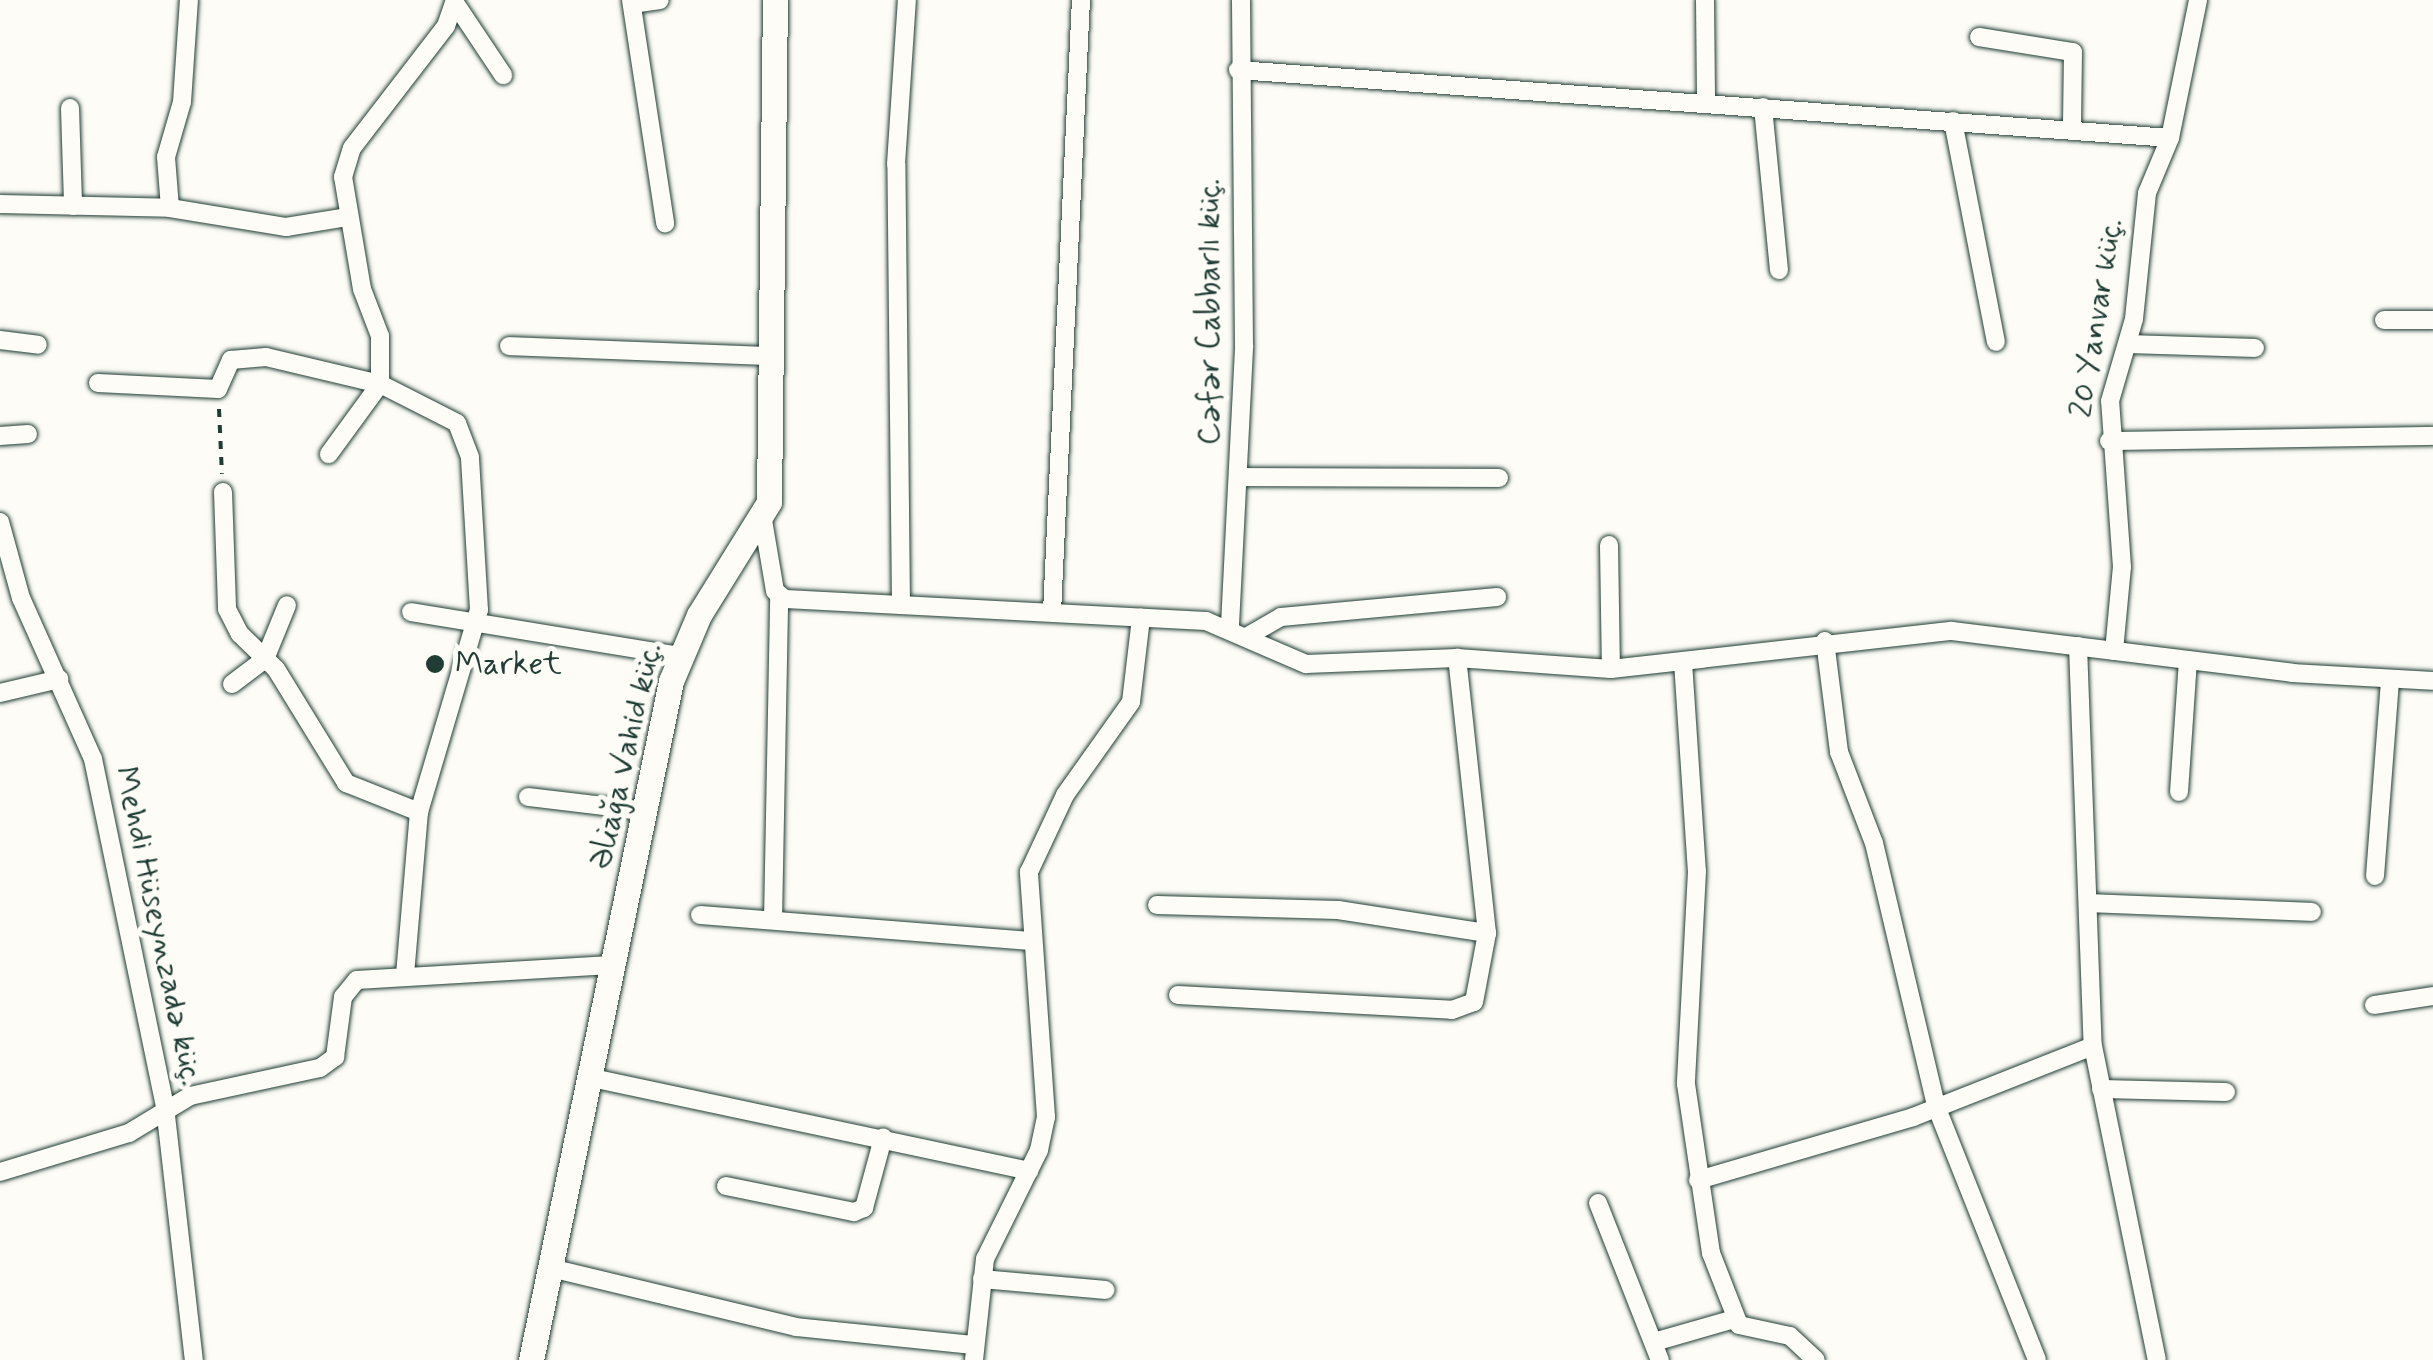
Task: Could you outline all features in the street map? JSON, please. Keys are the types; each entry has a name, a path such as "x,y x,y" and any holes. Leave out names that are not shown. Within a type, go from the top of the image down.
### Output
{"street":[{"path":"170,208 166,157 182,102 189,0"},
{"path":"660,0 631,2 666,223"},
{"name":"Əliağa Vahid küç.","path":"531,1360 679,656 763,520 771,356 775,0"},
{"path":"901,604 896,164 908,0"},
{"path":"1052,612 1081,0"},
{"name":"Cəfər Cabbarlı küç.","path":"1230,625 1238,478 1241,0"},
{"path":"1705,0 1706,103"},
{"name":"20 Yanvar küç.","path":"2114,651 2122,567 2109,441 2110,401 2128,344 2147,193 2170,138 2198,0"},
{"path":"329,454 380,384 380,336 348,217 352,148 455,1 503,76"},
{"path":"1979,38 2073,52 2072,127"},
{"path":"1238,70 2072,127 2170,138"},
{"path":"1763,107 1780,270"},
{"path":"70,108 74,206"},
{"path":"1953,121 1996,342"},
{"path":"0,204 170,208 286,227 348,217"},
{"path":"2384,320 2433,320"},
{"path":"0,340 38,345"},
{"path":"2128,344 2255,348"},
{"path":"509,346 771,356"},
{"path":"98,382 218,389 222,368 244,357 288,359 380,384 448,416 464,434 479,581 475,628 419,812 405,975"},
{"path":"0,436 28,434"},
{"path":"2109,441 2433,436"},
{"path":"1238,478 1499,478"},
{"path":"223,492 227,610 265,659 346,783 419,812"},
{"path":"763,520 779,596 773,920"},
{"name":"Mehdi Hüseynzadə küç.","path":"0,522 20,598 93,759 165,1106 194,1360"},
{"path":"1609,545 1611,669"},
{"path":"779,596 1230,625 1306,664 1457,658 1611,669 1825,640 1966,632 2390,682 2433,681"},
{"path":"1248,636 1281,617 1497,597"},
{"path":"232,684 265,659 287,605"},
{"path":"411,612 475,628 601,637 679,656"},
{"path":"551,1268 825,1332 974,1352 982,1279 992,1236 1029,1170 1048,1080 1028,942 1029,872 1065,796 1131,702 1142,618"},
{"path":"1825,640 1839,752 1874,843 1936,1106 2037,1360"},
{"path":"2078,646 2093,1046 2158,1360"},
{"path":"1178,995 1452,1010 1474,1002 1487,933 1457,658"},
{"path":"2179,792 2188,660"},
{"path":"1683,662 1697,871 1686,1084 1698,1180 1734,1319 1747,1330 1803,1342 1816,1360"},
{"path":"0,693 59,678"},
{"path":"2376,876 2390,682"},
{"path":"528,797 645,811"},
{"path":"2090,902 2312,912"},
{"path":"1157,905 1338,910 1487,933"},
{"path":"700,916 1028,942"},
{"path":"0,1172 130,1133 165,1106 320,1068 340,1043 349,986 405,975 612,965"},
{"path":"2374,1005 2433,996"},
{"path":"1698,1180 1936,1106 2093,1046"},
{"path":"592,1078 1029,1170"},
{"path":"2101,1089 2226,1092"},
{"path":"726,1186 854,1212 864,1208 884,1138"},
{"path":"1598,1203 1657,1351 1734,1319"},
{"path":"982,1279 1106,1290"}],"path":[{"path":"218,389 223,492"}],"place":[{"name":"Market","path":"435,664"}]}
